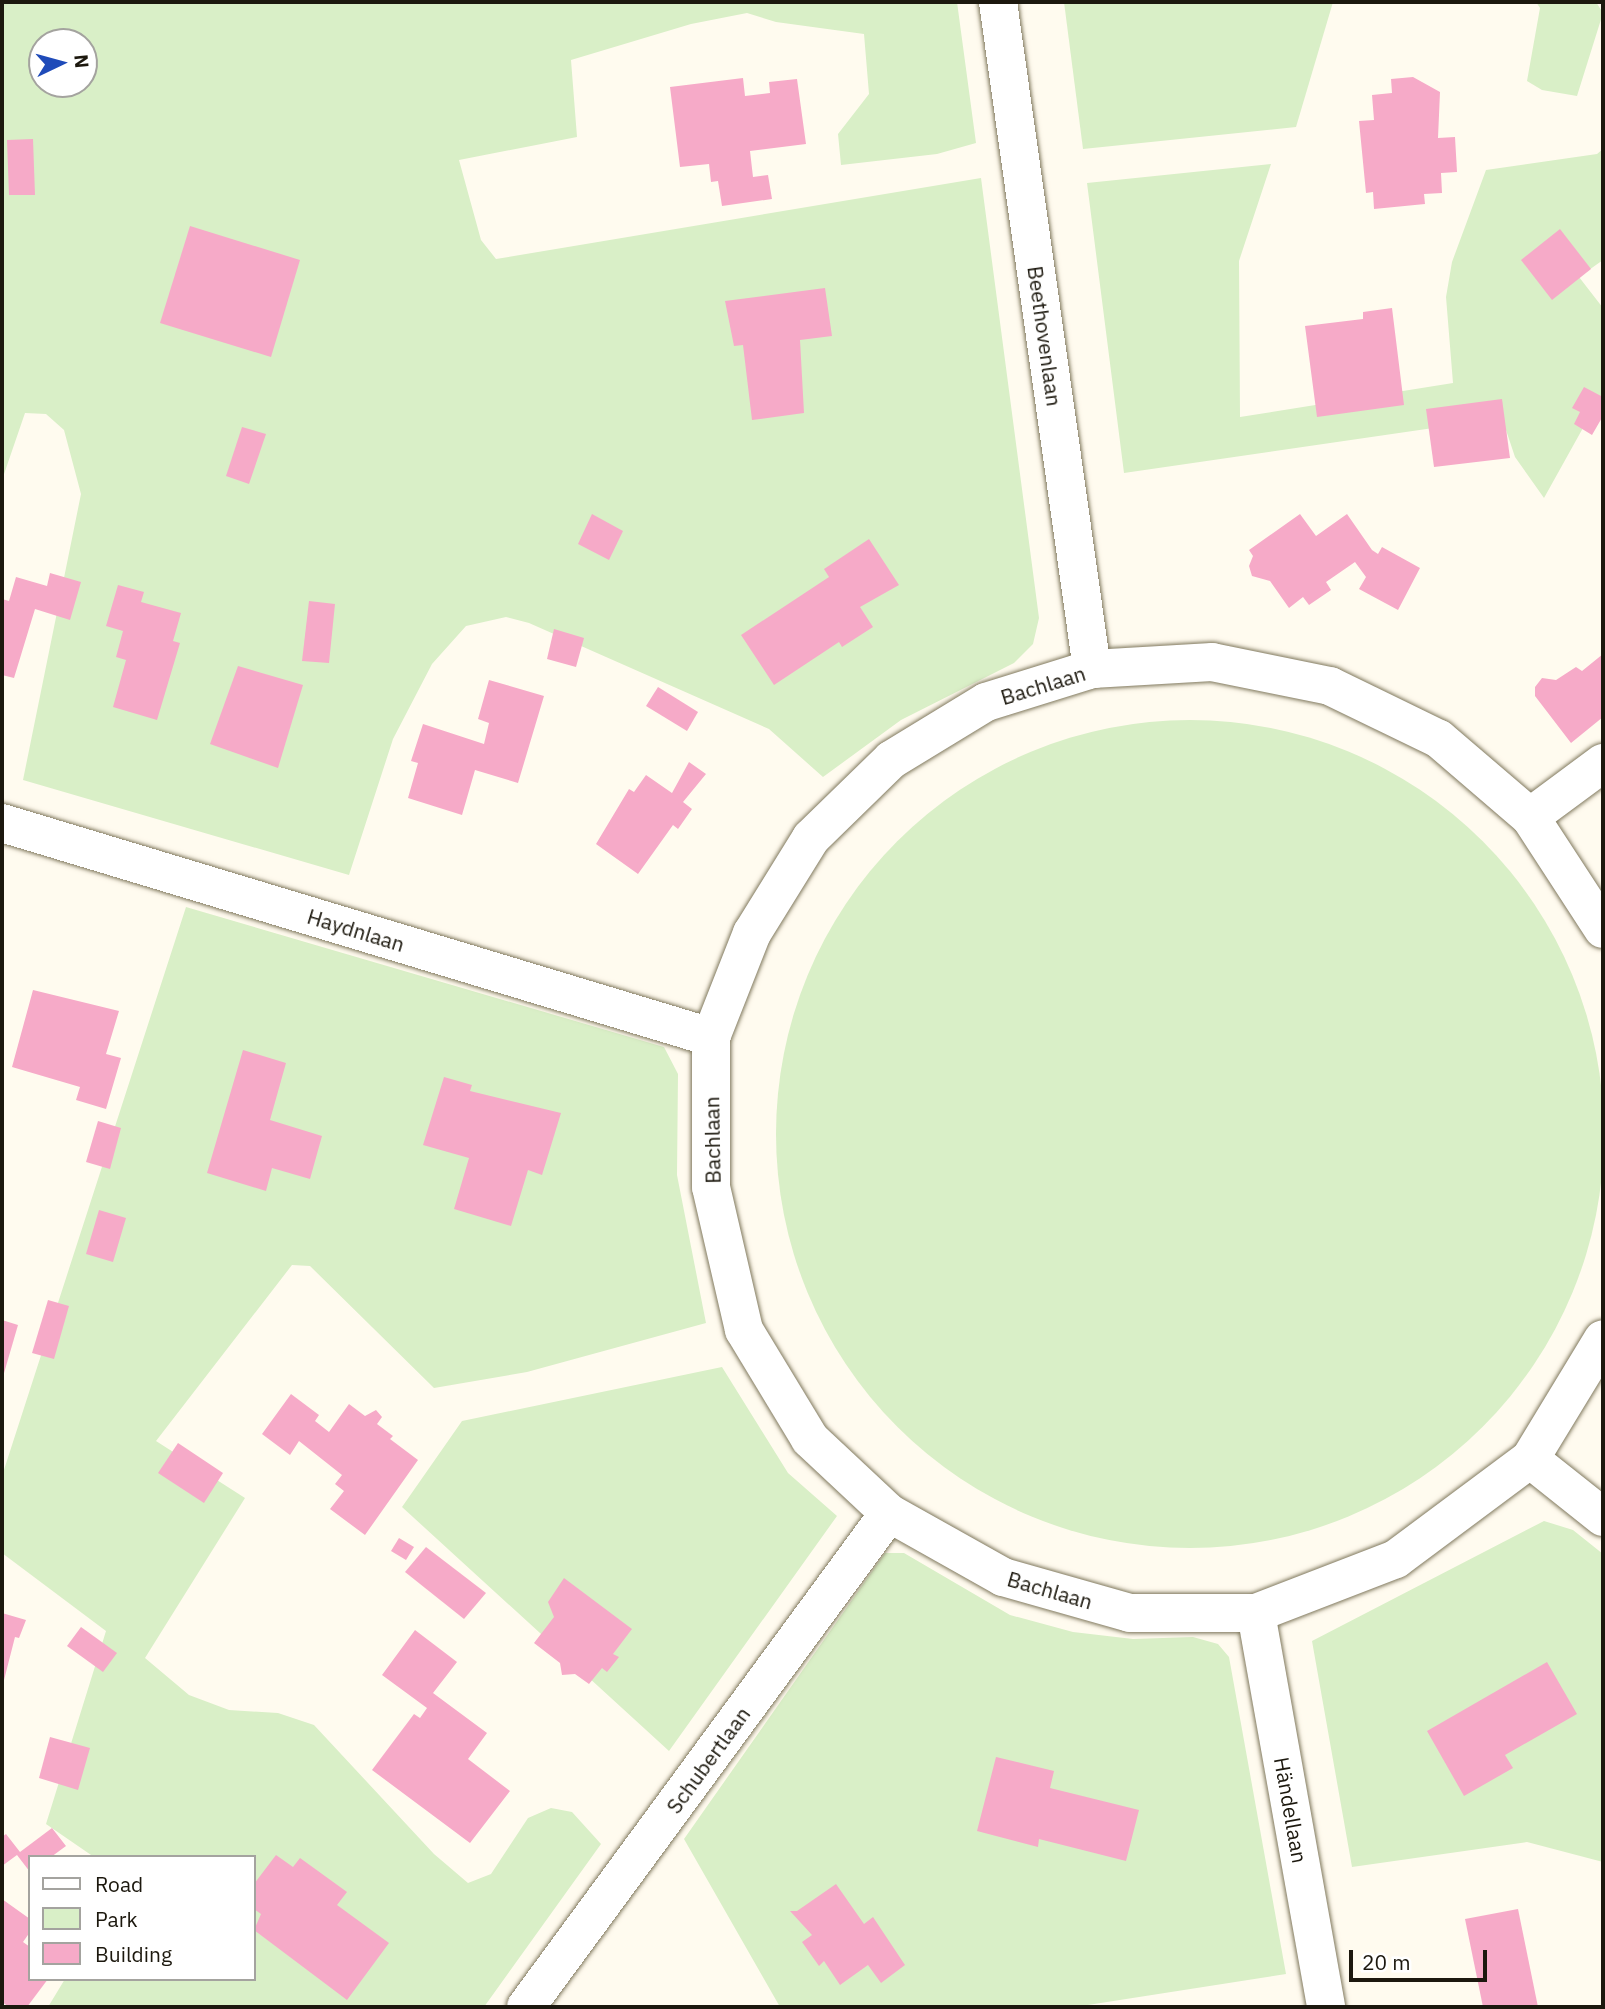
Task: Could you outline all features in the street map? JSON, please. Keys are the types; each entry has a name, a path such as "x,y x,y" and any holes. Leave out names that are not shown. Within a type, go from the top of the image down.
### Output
{"street":[{"name":"Beethovenlaan","path":"998,2 1092,669"},
{"name":"Bachlaan","path":"1603,929 1531,817 1439,739 1330,686 1212,662 1092,669 986,702 891,760 811,838 752,933 711,1037 711,1187 744,1330 810,1439 889,1513 1003,1577 1130,1613 1256,1613 1396,1559 1530,1459 1603,1339"},
{"path":"1531,817 1603,763"},
{"name":"Haydnlaan","path":"2,823 711,1037"},
{"path":"1530,1459 1603,1517"},
{"name":"Schubertlaan","path":"526,2007 889,1513"},
{"name":"Händellaan","path":"1256,1613 1326,2007"}],"green space":[{"path":"2,2 957,2 976,143 937,154 841,165 838,134 869,94 864,34 776,22 747,13 691,24 571,60 577,137 459,160 481,240 496,259 981,178 1039,618 1033,644 1014,663 901,720 823,777 769,729 529,623 506,617 466,626 432,664 393,739 349,875 23,780 81,494 64,430 46,414 25,413 2,480"},
{"path":"1064,2 1333,2 1296,127 1083,149"},
{"path":"1536,2 1596,2 1603,13 1577,96 1542,90 1527,81 1540,8"},
{"path":"1603,149 1603,260 1579,277 1603,308 1603,392 1544,498 1515,457 1502,418 1124,473 1087,183 1271,164 1239,261 1240,417 1453,383 1446,297 1452,262 1486,170 1597,154"},
{"path":"1190,720 1271,728 1348,752 1385,769 1420,790 1453,814 1483,841 1510,871 1534,904 1555,939 1572,976 1596,1053 1604,1134 1596,1215 1572,1292 1555,1329 1534,1364 1510,1397 1483,1427 1453,1454 1420,1478 1385,1499 1348,1516 1271,1540 1190,1548 1109,1540 1032,1516 995,1499 960,1478 927,1454 897,1427 870,1397 846,1364 825,1329 808,1292 784,1215 776,1134 784,1053 808,976 825,939 846,904 870,871 897,841 927,814 960,790 995,769 1032,752 1109,728"},
{"path":"186,907 664,1047 678,1074 677,1175 706,1323 527,1372 434,1388 310,1266 292,1265 156,1441 245,1498 145,1658 189,1695 229,1710 278,1713 314,1725 434,1854 468,1883 491,1874 528,1818 551,1808 572,1812 601,1844 484,2007 48,2007 64,1981 256,1981 256,1855 91,1855 46,1824 106,1631 2,1553 2,1476"},
{"path":"722,1367 788,1473 837,1516 669,1751 402,1507 462,1421"},
{"path":"1544,1521 1573,1530 1603,1554 1603,1862 1527,1842 1352,1867 1312,1641"},
{"path":"885,1553 904,1553 1010,1615 1073,1632 1133,1639 1193,1637 1218,1644 1229,1657 1286,1974 1075,2007 780,2007 684,1839"}],"building":[{"path":"1413,77 1440,92 1438,138 1455,137 1457,172 1441,173 1442,193 1424,194 1425,204 1374,209 1373,192 1366,193 1359,121 1374,120 1372,95 1392,93 1391,79"},
{"path":"743,78 745,96 770,93 769,82 797,79 806,144 750,151 753,177 768,175 772,199 722,206 718,181 711,182 709,164 680,167 670,87"},
{"path":"33,139 35,195 9,195 7,140"},
{"path":"190,226 300,260 271,357 160,323"},
{"path":"1560,229 1591,269 1552,300 1521,260"},
{"path":"825,288 832,336 800,340 804,413 752,420 743,345 734,346 725,301"},
{"path":"1392,308 1404,405 1317,417 1305,326 1363,319 1363,312"},
{"path":"1584,387 1603,397 1603,416 1592,435 1574,424 1580,412 1572,408"},
{"path":"1502,399 1510,458 1434,467 1426,409"},
{"path":"242,427 266,434 249,484 226,476"},
{"path":"592,514 623,531 609,560 578,544"},
{"path":"1300,514 1316,536 1347,514 1372,550 1378,554 1382,547 1420,568 1398,610 1359,589 1366,577 1355,562 1326,582 1331,590 1309,605 1303,597 1289,608 1270,581 1252,576 1249,566 1253,556 1249,550"},
{"path":"869,539 899,585 860,607 873,627 842,647 839,642 774,685 741,635 829,577 824,569"},
{"path":"50,573 81,582 70,620 35,609 14,678 2,675 2,599 9,601 16,577 47,586"},
{"path":"118,585 144,592 141,602 181,613 173,641 180,643 157,720 113,707 126,660 116,657 123,631 106,626"},
{"path":"309,601 335,604 329,663 302,661"},
{"path":"554,629 584,638 576,667 547,659"},
{"path":"1603,654 1603,717 1571,743 1535,696 1535,687 1542,678 1556,680 1576,667 1582,671"},
{"path":"238,666 303,685 278,768 210,744"},
{"path":"489,680 544,696 518,783 475,770 462,815 408,798 418,763 411,761 423,724 484,744 489,723 478,719"},
{"path":"658,687 698,712 687,731 646,706"},
{"path":"689,762 706,774 683,802 692,809 678,829 673,825 638,874 596,844 629,789 634,792 646,775 672,793"},
{"path":"33,990 119,1011 106,1054 121,1058 106,1109 76,1100 80,1087 12,1067"},
{"path":"243,1050 286,1063 270,1120 322,1136 310,1179 272,1168 266,1191 207,1173"},
{"path":"444,1077 472,1085 470,1091 561,1113 542,1175 528,1170 511,1226 454,1209 469,1158 423,1145"},
{"path":"98,1121 121,1128 110,1169 86,1162"},
{"path":"99,1210 126,1218 113,1262 86,1254"},
{"path":"48,1300 69,1306 54,1359 32,1353"},
{"path":"2,1320 18,1325 2,1380"},
{"path":"291,1394 319,1415 315,1421 329,1432 349,1404 365,1416 376,1410 382,1417 377,1424 393,1436 390,1439 418,1460 365,1535 330,1509 344,1491 335,1484 342,1475 299,1441 290,1455 262,1434"},
{"path":"178,1443 223,1473 204,1503 158,1473"},
{"path":"399,1538 414,1547 406,1560 391,1551"},
{"path":"426,1547 486,1593 464,1619 405,1572"},
{"path":"564,1578 632,1629 613,1654 619,1657 607,1672 602,1668 589,1684 575,1674 562,1675 560,1663 534,1643 554,1617 548,1602"},
{"path":"2,1613 26,1620 19,1638 15,1637 3,1684"},
{"path":"81,1627 117,1653 103,1672 67,1646"},
{"path":"415,1630 457,1662 433,1693 487,1733 468,1759 510,1791 470,1843 372,1770 414,1714 420,1718 427,1708 382,1675"},
{"path":"1547,1662 1577,1714 1505,1755 1513,1768 1464,1796 1427,1731"},
{"path":"50,1737 90,1748 78,1790 39,1778"},
{"path":"996,1757 1054,1771 1050,1788 1139,1810 1126,1861 1039,1839 1038,1847 977,1831"},
{"path":"52,1828 66,1846 54,1855 28,1855 28,1869 17,1855 2,1866 2,1837 6,1834 20,1852"},
{"path":"276,1855 293,1867 300,1858 347,1892 337,1905 389,1943 347,2000 256,1932 261,1914 256,1910 256,1881"},
{"path":"836,1884 864,1924 873,1917 905,1965 881,1983 868,1965 840,1985 824,1961 819,1966 802,1942 812,1935 790,1911 797,1911"},
{"path":"2,1899 28,1918 28,1935 23,1942 28,1946 28,1981 46,1981 27,2007 9,2007 2,2002"},
{"path":"1518,1909 1538,2007 1483,2007 1465,1919"}]}
